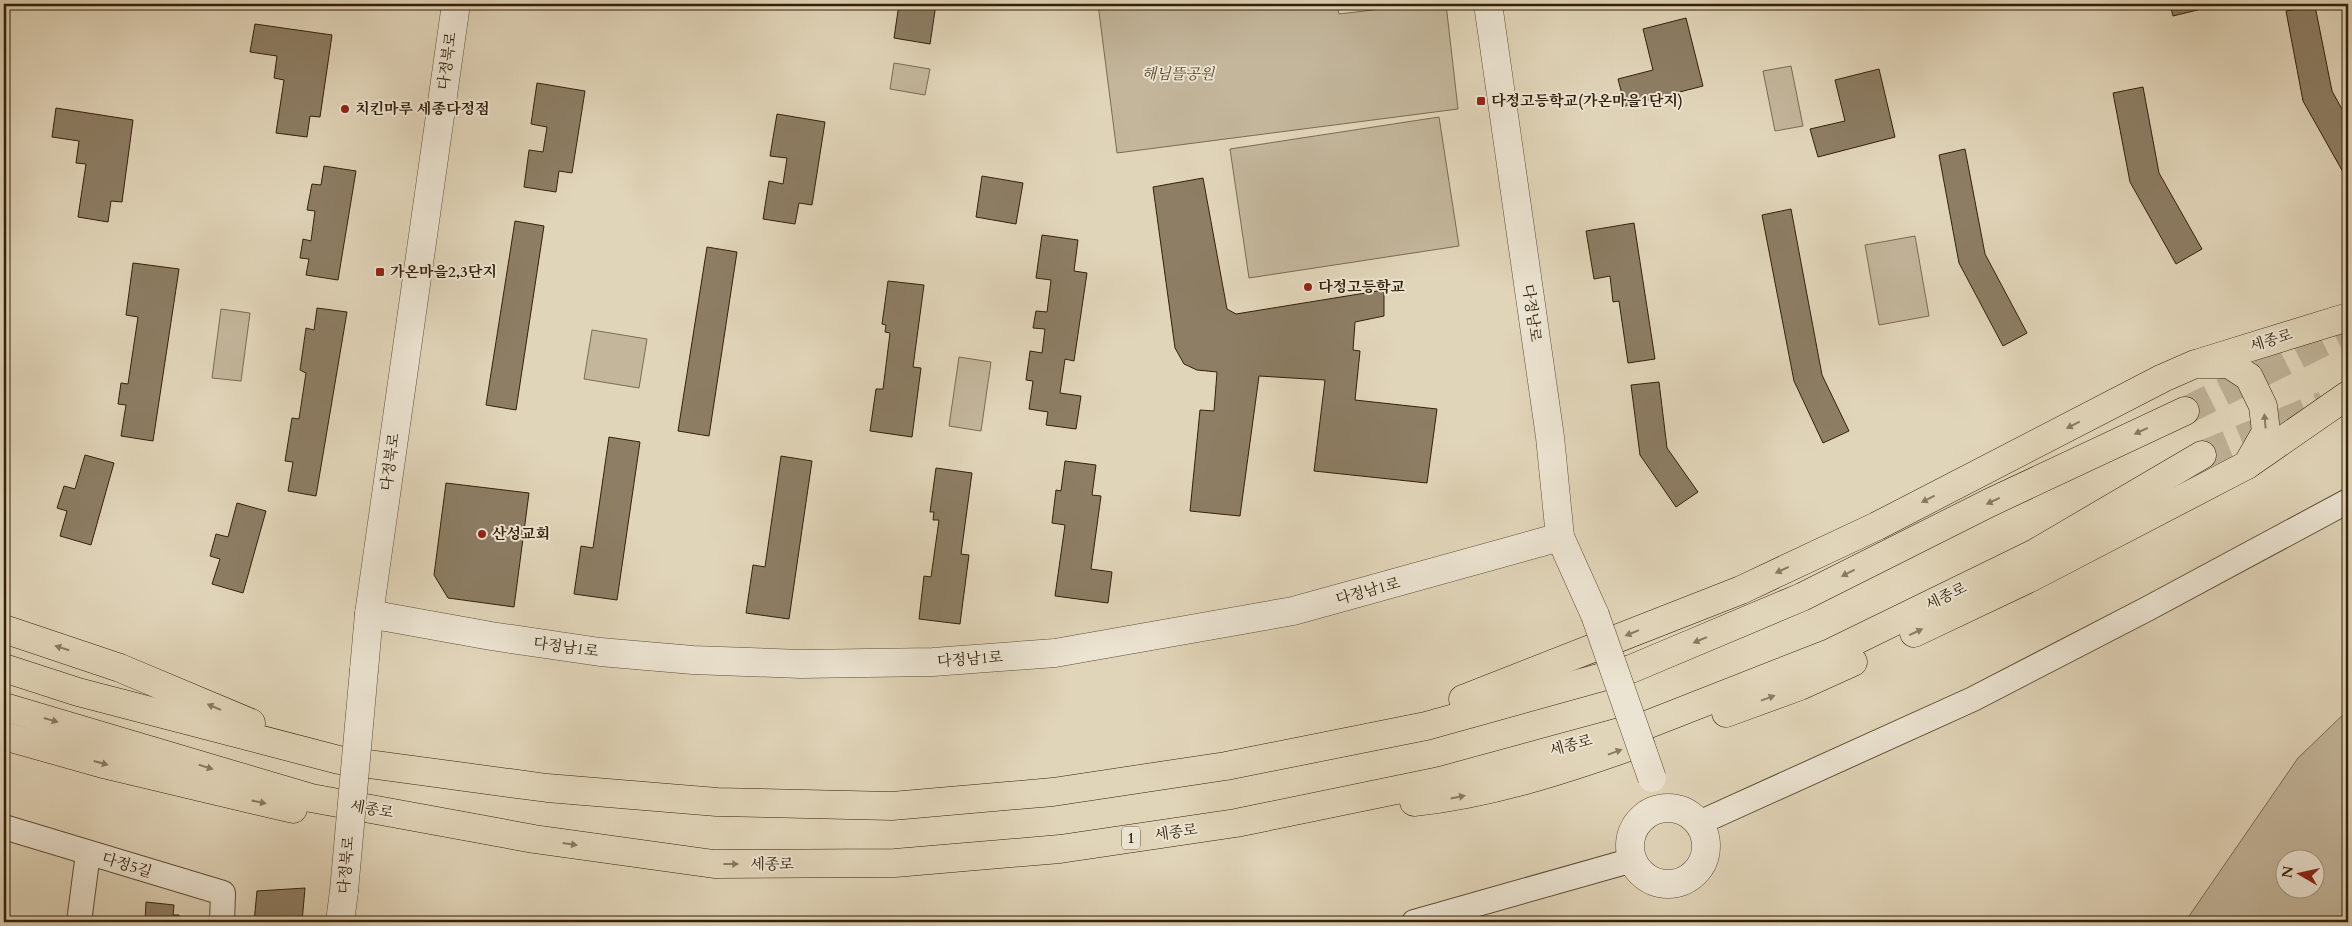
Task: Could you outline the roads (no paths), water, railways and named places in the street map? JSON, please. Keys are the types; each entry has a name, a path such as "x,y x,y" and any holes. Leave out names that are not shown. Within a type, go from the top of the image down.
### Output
{"main road":[{"name":"세종로","path":"1324,746 1456,702 1742,590 1878,526 2163,378 2195,364 2348,317"},
{"path":"2195,364 2229,364 2249,377 2263,406 2266,432 2247,464"},
{"path":"1236,823 1458,798 1612,753 1800,686 2030,578 2247,464 2348,395"},
{"path":"4,668 78,692 339,760 566,789 717,802 892,806 1053,792 1226,766 1426,726 1631,669 1802,597 1989,503 2185,411"},
{"name":"세종로","path":"4,707 311,798 534,839 714,864 895,863 1060,849 1236,823 1440,781 1649,724 1839,648 2035,553 2202,455"},
{"path":"4,629 120,668 339,760"},
{"path":"4,736 107,765 255,802 399,830 534,839"}],"street":[{"name":"다정북로","path":"340,922 369,614 456,4"},
{"name":"다정남로","path":"1488,4 1550,437 1560,537 1595,615 1652,778 1658,809"},
{"path":"1699,823 1973,699 2147,610 2348,501"},
{"name":"다정남1로","path":"369,614 491,636 600,652 693,660 791,663 934,662 1055,653 1187,632 1293,611 1560,537"},
{"path":"1658,809 1679,809 1699,823 1704,834 1706,846 1704,858 1698,869 1689,878 1678,883 1666,884 1654,882 1643,874 1633,860 1630,839 1635,826 1644,817 1658,809"},
{"name":"다정5길","path":"4,827 223,893 222,922"},
{"path":"79,922 88,853"},
{"path":"1414,922 1633,860"}],"tunnel":[{"path":"2185,411 2348,330"},
{"path":"2202,455 2324,405"}],"place":[{"name":"다정고등학교(가온마을1단지)","path":"1481,101"},
{"name":"치킨마루 세종다정점","path":"345,109"},
{"name":"가온마을2,3단지","path":"380,272"},
{"name":"다정고등학교","path":"1308,287"},
{"name":"산성교회","path":"482,534"}],"park label":[{"name":"해님뜰공원","path":"1178,74"}]}
